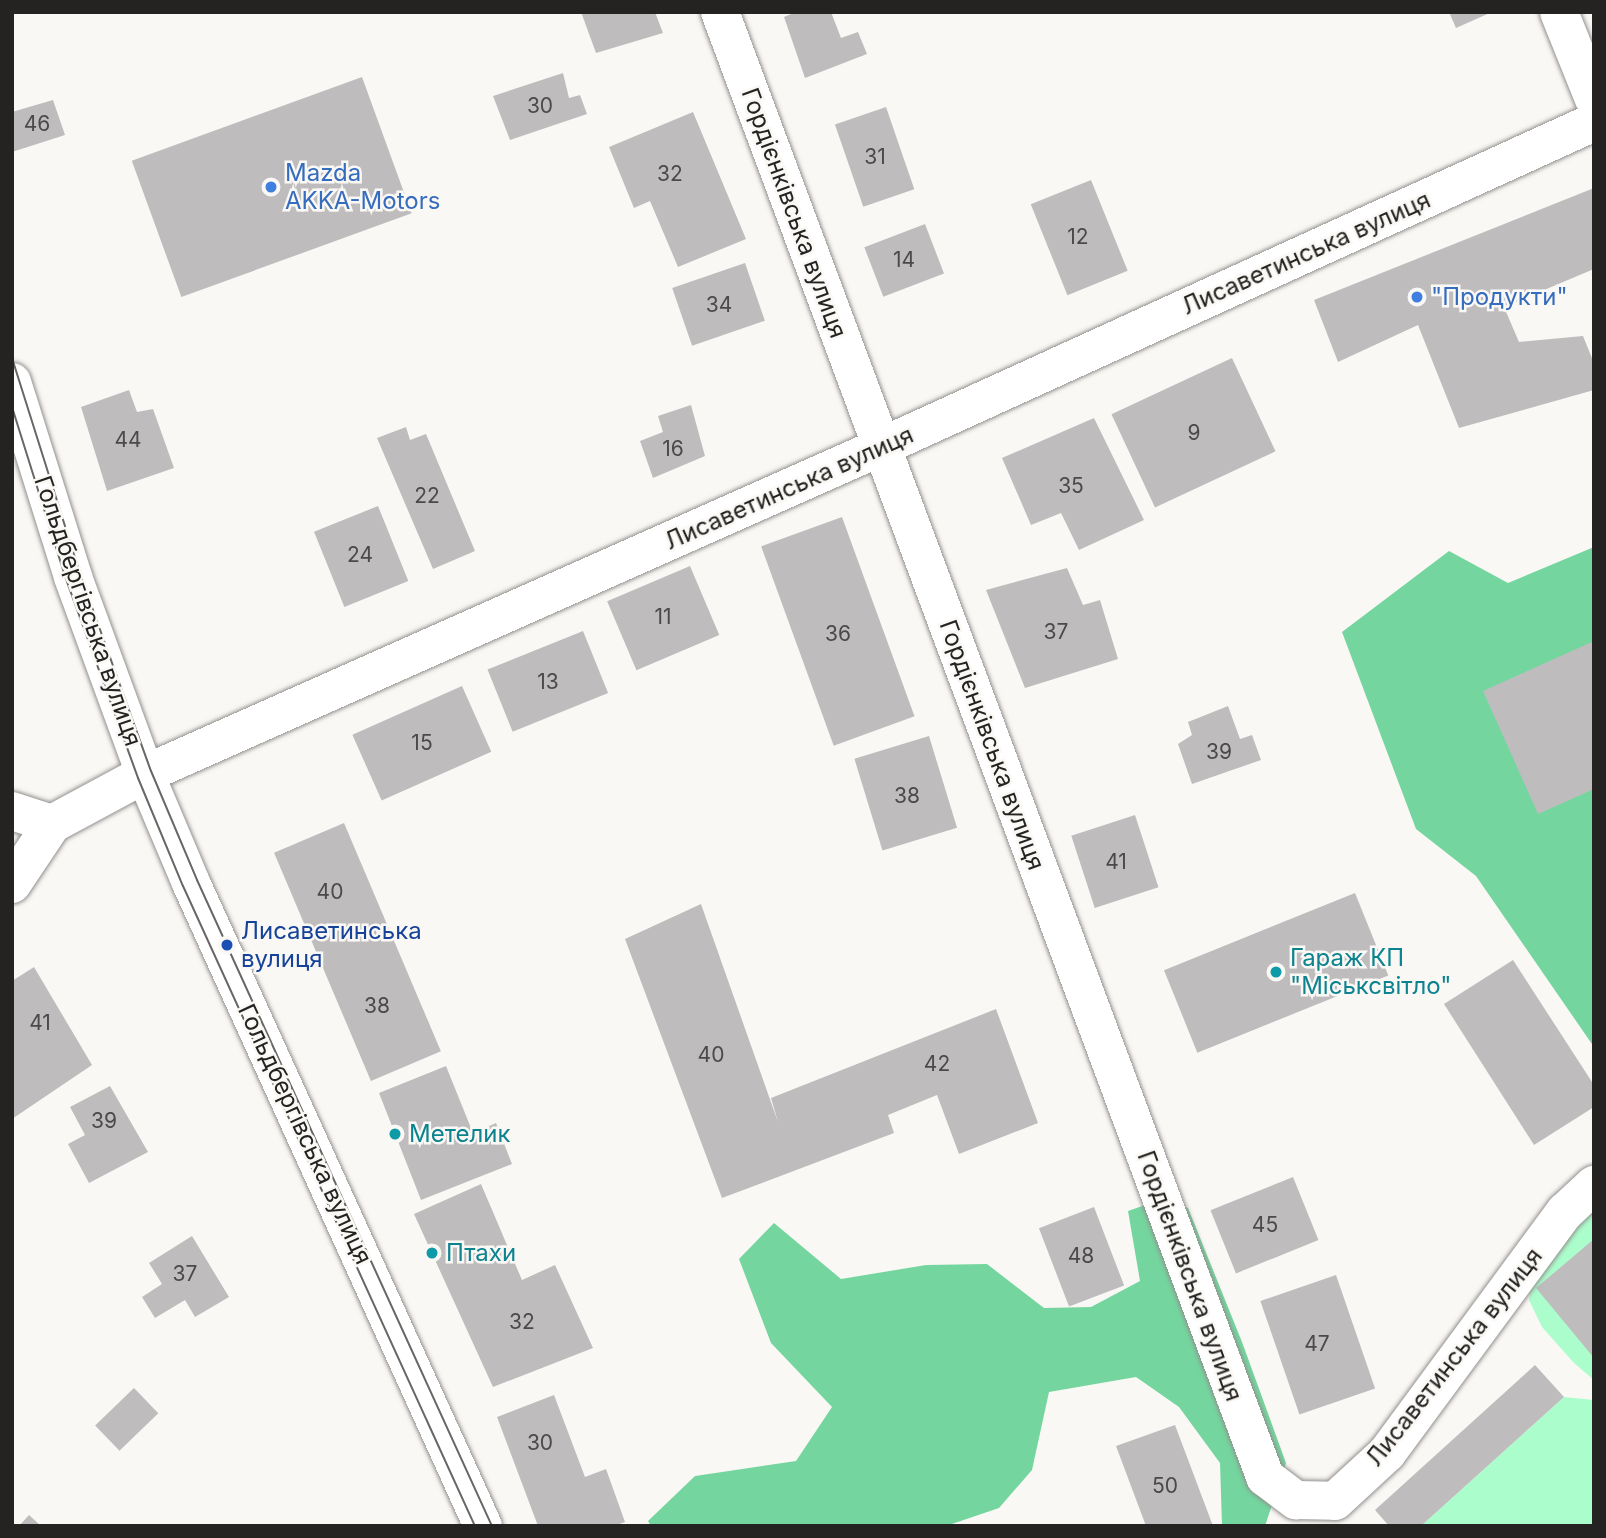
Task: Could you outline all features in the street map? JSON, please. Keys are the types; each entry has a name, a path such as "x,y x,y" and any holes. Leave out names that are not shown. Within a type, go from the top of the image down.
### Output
{"street":[{"name":"Гордієнківська вулиця","path":"720,12 1265,1477"},
{"path":"1559,12 1594,99"},
{"name":"Лисаветинська вулиця","path":"12,884 52,824 145,774 881,447 1594,122"},
{"name":"Гольдбергівська вулиця","path":"12,382 73,576 145,774 191,883 483,1526"},
{"path":"12,811 52,824"},
{"name":"Лисаветинська вулиця","path":"1265,1477 1296,1500 1335,1501 1387,1452 1565,1212 1594,1185"}],"green space":[{"path":"1594,547 1594,1047 1476,876 1416,829 1342,632 1449,551 1508,583"},
{"path":"1162,1199 1188,1208 1242,1342 1286,1463 1265,1526 1222,1526 1220,1463 1179,1407 1136,1377 1049,1392 1032,1470 999,1508 946,1526 651,1526 648,1521 695,1476 796,1461 832,1407 771,1343 739,1259 774,1223 841,1279 926,1265 987,1264 1044,1308 1091,1307 1140,1281 1128,1211"},
{"path":"1594,1210 1594,1380 1574,1363 1542,1327 1529,1300 1531,1283 1548,1253"},
{"path":"1564,1397 1594,1400 1594,1526 1421,1526"}],"building":[{"path":"581,12 655,12 663,33 596,53"},
{"path":"796,12 831,12 841,38 858,32 867,54 805,78 784,17"},
{"path":"1449,12 1492,12 1456,28"},
{"path":"563,73 569,98 580,95 587,114 510,140 493,96"},
{"name":"Mazda AKKA-Motors","path":"362,77 412,213 181,297 132,161"},
{"path":"53,100 65,135 12,152 12,112"},
{"path":"886,107 914,189 863,207 835,125"},
{"path":"693,112 746,239 678,267 650,201 634,208 609,147"},
{"path":"1091,180 1128,271 1067,295 1031,204"},
{"path":"1594,188 1594,269 1504,307 1519,342 1583,336 1594,363 1594,390 1459,428 1418,325 1338,362 1314,300"},
{"path":"925,224 944,273 883,297 864,247"},
{"path":"745,263 765,321 692,346 672,288"},
{"path":"1232,358 1276,451 1155,508 1111,414"},
{"path":"129,390 137,412 153,409 174,468 107,491 81,407"},
{"path":"691,405 705,456 653,478 640,441 663,432 658,416"},
{"path":"1094,418 1144,520 1079,550 1061,513 1031,525 1002,458"},
{"path":"406,427 410,440 426,434 475,551 433,569 377,438"},
{"path":"378,506 408,581 344,607 314,532"},
{"path":"842,517 915,716 834,746 761,546"},
{"path":"690,566 719,635 636,670 607,601"},
{"path":"1067,568 1083,605 1100,600 1118,659 1025,688 986,590"},
{"path":"583,631 608,693 513,732 488,670"},
{"path":"1594,641 1594,789 1538,814 1483,691"},
{"path":"462,686 491,752 382,801 352,735"},
{"path":"1228,706 1240,739 1252,735 1261,760 1192,784 1178,744 1192,735 1188,722"},
{"path":"929,736 957,828 882,851 854,759"},
{"path":"1135,815 1158,887 1095,908 1071,836"},
{"path":"344,823 441,1051 371,1081 274,853"},
{"name":"Гараж КП \"Міськсвітло\"","path":"1355,893 1388,976 1197,1053 1164,970"},
{"path":"701,904 778,1122 771,1098 996,1009 1038,1123 959,1154 937,1095 888,1115 894,1133 722,1198 625,939"},
{"path":"1513,960 1594,1085 1594,1107 1534,1145 1444,1004"},
{"path":"34,967 92,1065 12,1119 12,981"},
{"path":"446,1066 473,1133 496,1123 512,1164 421,1200 379,1093"},
{"path":"110,1086 148,1152 89,1183 68,1144 85,1135 70,1107"},
{"path":"1293,1177 1318,1240 1236,1273 1210,1210"},
{"path":"481,1184 522,1280 555,1265 593,1348 493,1387 414,1214"},
{"path":"1094,1207 1124,1285 1069,1307 1039,1228"},
{"path":"192,1236 229,1297 195,1317 185,1300 155,1318 142,1297 162,1284 149,1263"},
{"path":"1594,1239 1594,1358 1536,1288"},
{"path":"1336,1275 1375,1388 1299,1415 1260,1301"},
{"path":"1535,1365 1564,1397 1421,1526 1389,1526 1375,1510"},
{"path":"134,1388 158,1413 119,1451 95,1426"},
{"path":"554,1395 585,1477 606,1469 625,1522 614,1526 538,1526 497,1417"},
{"path":"1175,1425 1213,1526 1146,1526 1116,1446"},
{"path":"29,1515 41,1526 19,1526"}],"tram line":[{"path":"12,358 80,574 151,771 197,880 492,1526"},
{"path":"12,407 66,579 138,778 183,886 475,1526"}],"place":[{"name":"Mazda AKKA-Motors","path":"271,187"},
{"name":"\"Продукти\"","path":"1417,297"},
{"name":"Лисаветинська вулиця","path":"227,945"},
{"name":"Гараж КП \"Міськсвітло\"","path":"1276,972"},
{"name":"Метелик","path":"395,1134"},
{"name":"Птахи","path":"432,1253"}]}
